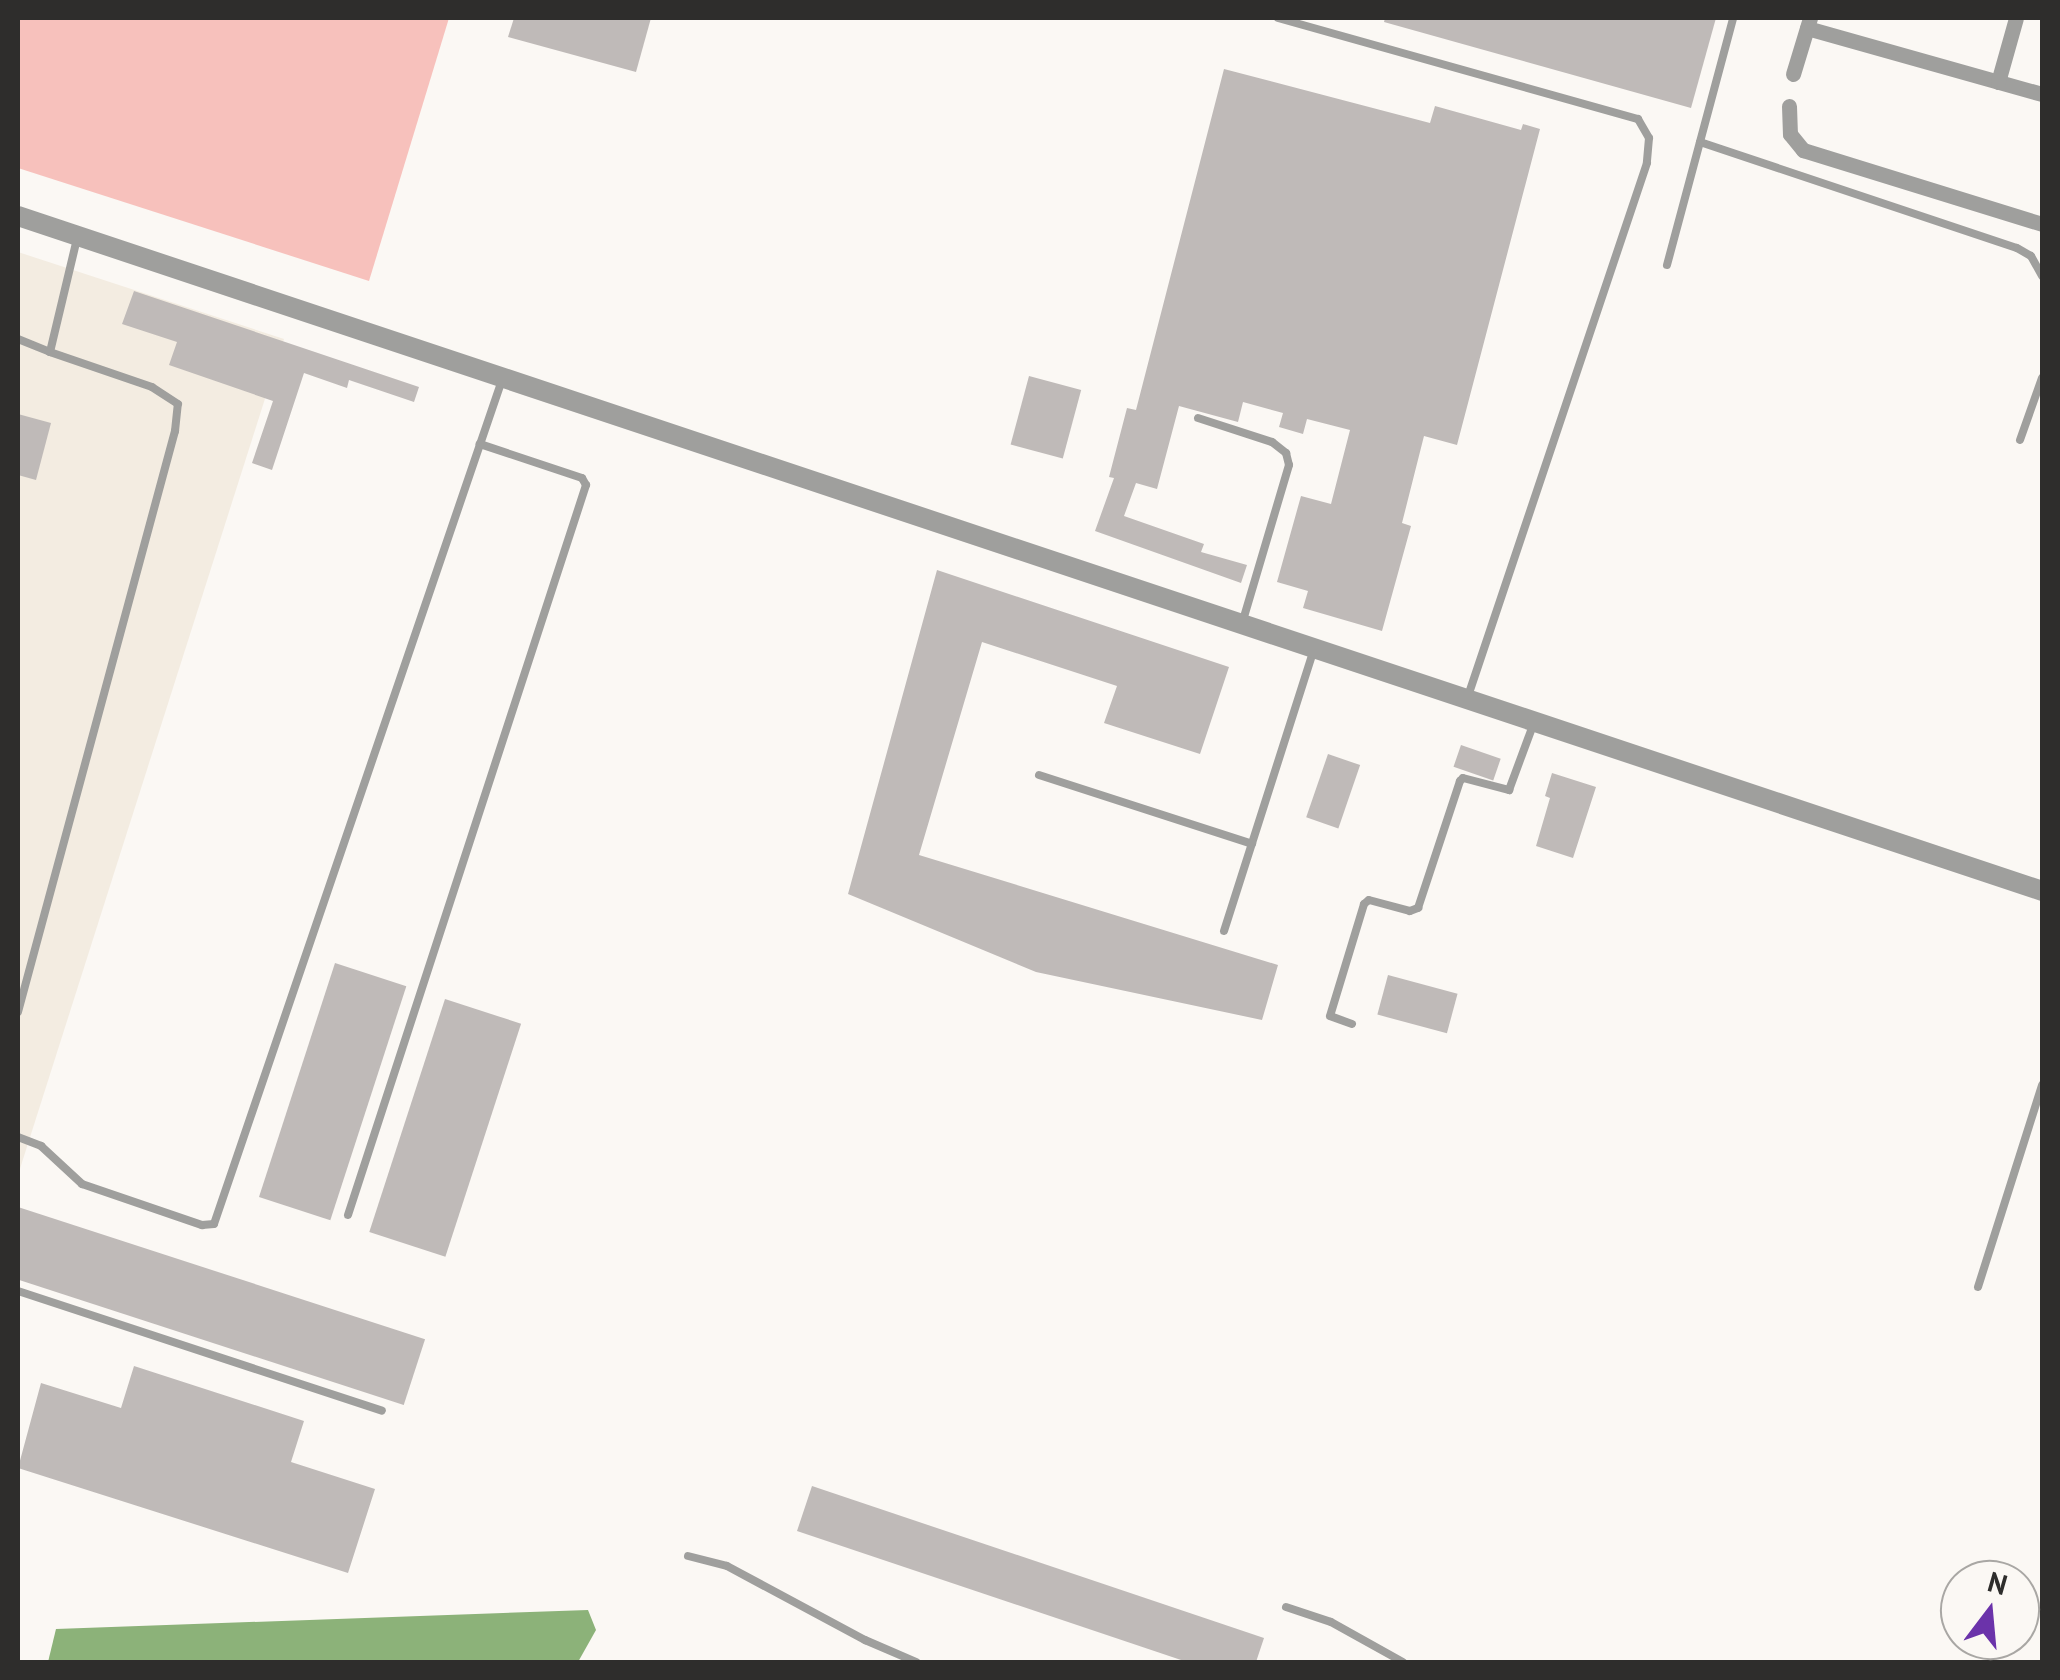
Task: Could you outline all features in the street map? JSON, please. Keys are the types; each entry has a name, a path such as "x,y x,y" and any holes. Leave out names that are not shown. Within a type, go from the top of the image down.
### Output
{"street":[{"path":"1998,82 2016,18"},
{"path":"1793,74 1808,23 2042,94"},
{"path":"1789,106 1790,134 1804,150 1820,158 2042,224"},
{"path":"18,216 2042,891"}],"lane":[{"path":"1278,18 1638,119 1650,138 1647,162 1467,699"},
{"path":"1667,266 1733,18"},
{"path":"1700,142 2017,248 2031,256 2042,276"},
{"path":"50,352 78,235"},
{"path":"18,339 152,386 178,404 175,431 18,1012"},
{"path":"18,1137 41,1146 82,1184 202,1225 214,1224 503,377"},
{"path":"2020,440 2042,378"},
{"path":"1198,418 1272,442 1286,453 1289,465 1242,624"},
{"path":"348,1216 586,485 582,478 480,444"},
{"path":"1224,931 1314,648"},
{"path":"1352,1024 1330,1016 1364,904 1369,900 1410,911 1418,908 1460,781 1509,790 1534,721"},
{"path":"1039,775 1252,844"},
{"path":"1978,1287 2042,1085"},
{"path":"18,1291 382,1411"},
{"path":"688,1556 727,1566 864,1640 916,1662"},
{"path":"1286,1607 1331,1622 1403,1662"}],"shaded area":[{"path":"18,18 449,18 369,281 18,168"},
{"path":"18,252 284,339 18,1175"},
{"path":"588,1610 596,1630 578,1662 48,1662 56,1629"}],"building":[{"path":"514,18 651,18 636,72 508,37"},
{"path":"1385,18 1716,18 1691,108 1384,22"},
{"path":"1224,69 1430,123 1435,106 1521,130 1523,124 1540,129 1457,445 1424,436 1402,523 1411,526 1382,631 1303,608 1308,591 1277,582 1301,496 1331,504 1350,430 1307,419 1303,434 1279,427 1283,413 1243,402 1238,422 1179,406 1157,489 1136,483 1124,516 1204,544 1201,552 1247,565 1241,583 1095,531 1114,478 1109,477 1127,408 1136,410"},
{"path":"134,291 419,387 414,402 349,380 347,388 304,373 272,470 252,463 273,401 169,365 177,342 122,324"},
{"path":"1029,376 1081,390 1063,459 1011,445"},
{"path":"18,414 51,423 36,480 18,475"},
{"path":"937,570 1229,667 1200,754 1104,723 1117,686 982,642 919,855 1278,965 1262,1020 1036,972 848,894"},
{"path":"1461,745 1501,759 1493,780 1454,767"},
{"path":"1328,754 1360,765 1338,828 1306,817"},
{"path":"1552,773 1596,787 1573,858 1536,846 1550,798 1545,796"},
{"path":"335,963 406,986 330,1220 259,1197"},
{"path":"1388,975 1458,994 1447,1033 1377,1015"},
{"path":"445,999 521,1024 445,1257 369,1232"},
{"path":"18,1207 425,1339 404,1405 18,1280"},
{"path":"134,1366 304,1421 291,1462 375,1489 348,1573 18,1468 41,1383 121,1408"},
{"path":"812,1486 1264,1638 1256,1662 1187,1662 797,1531"}]}
